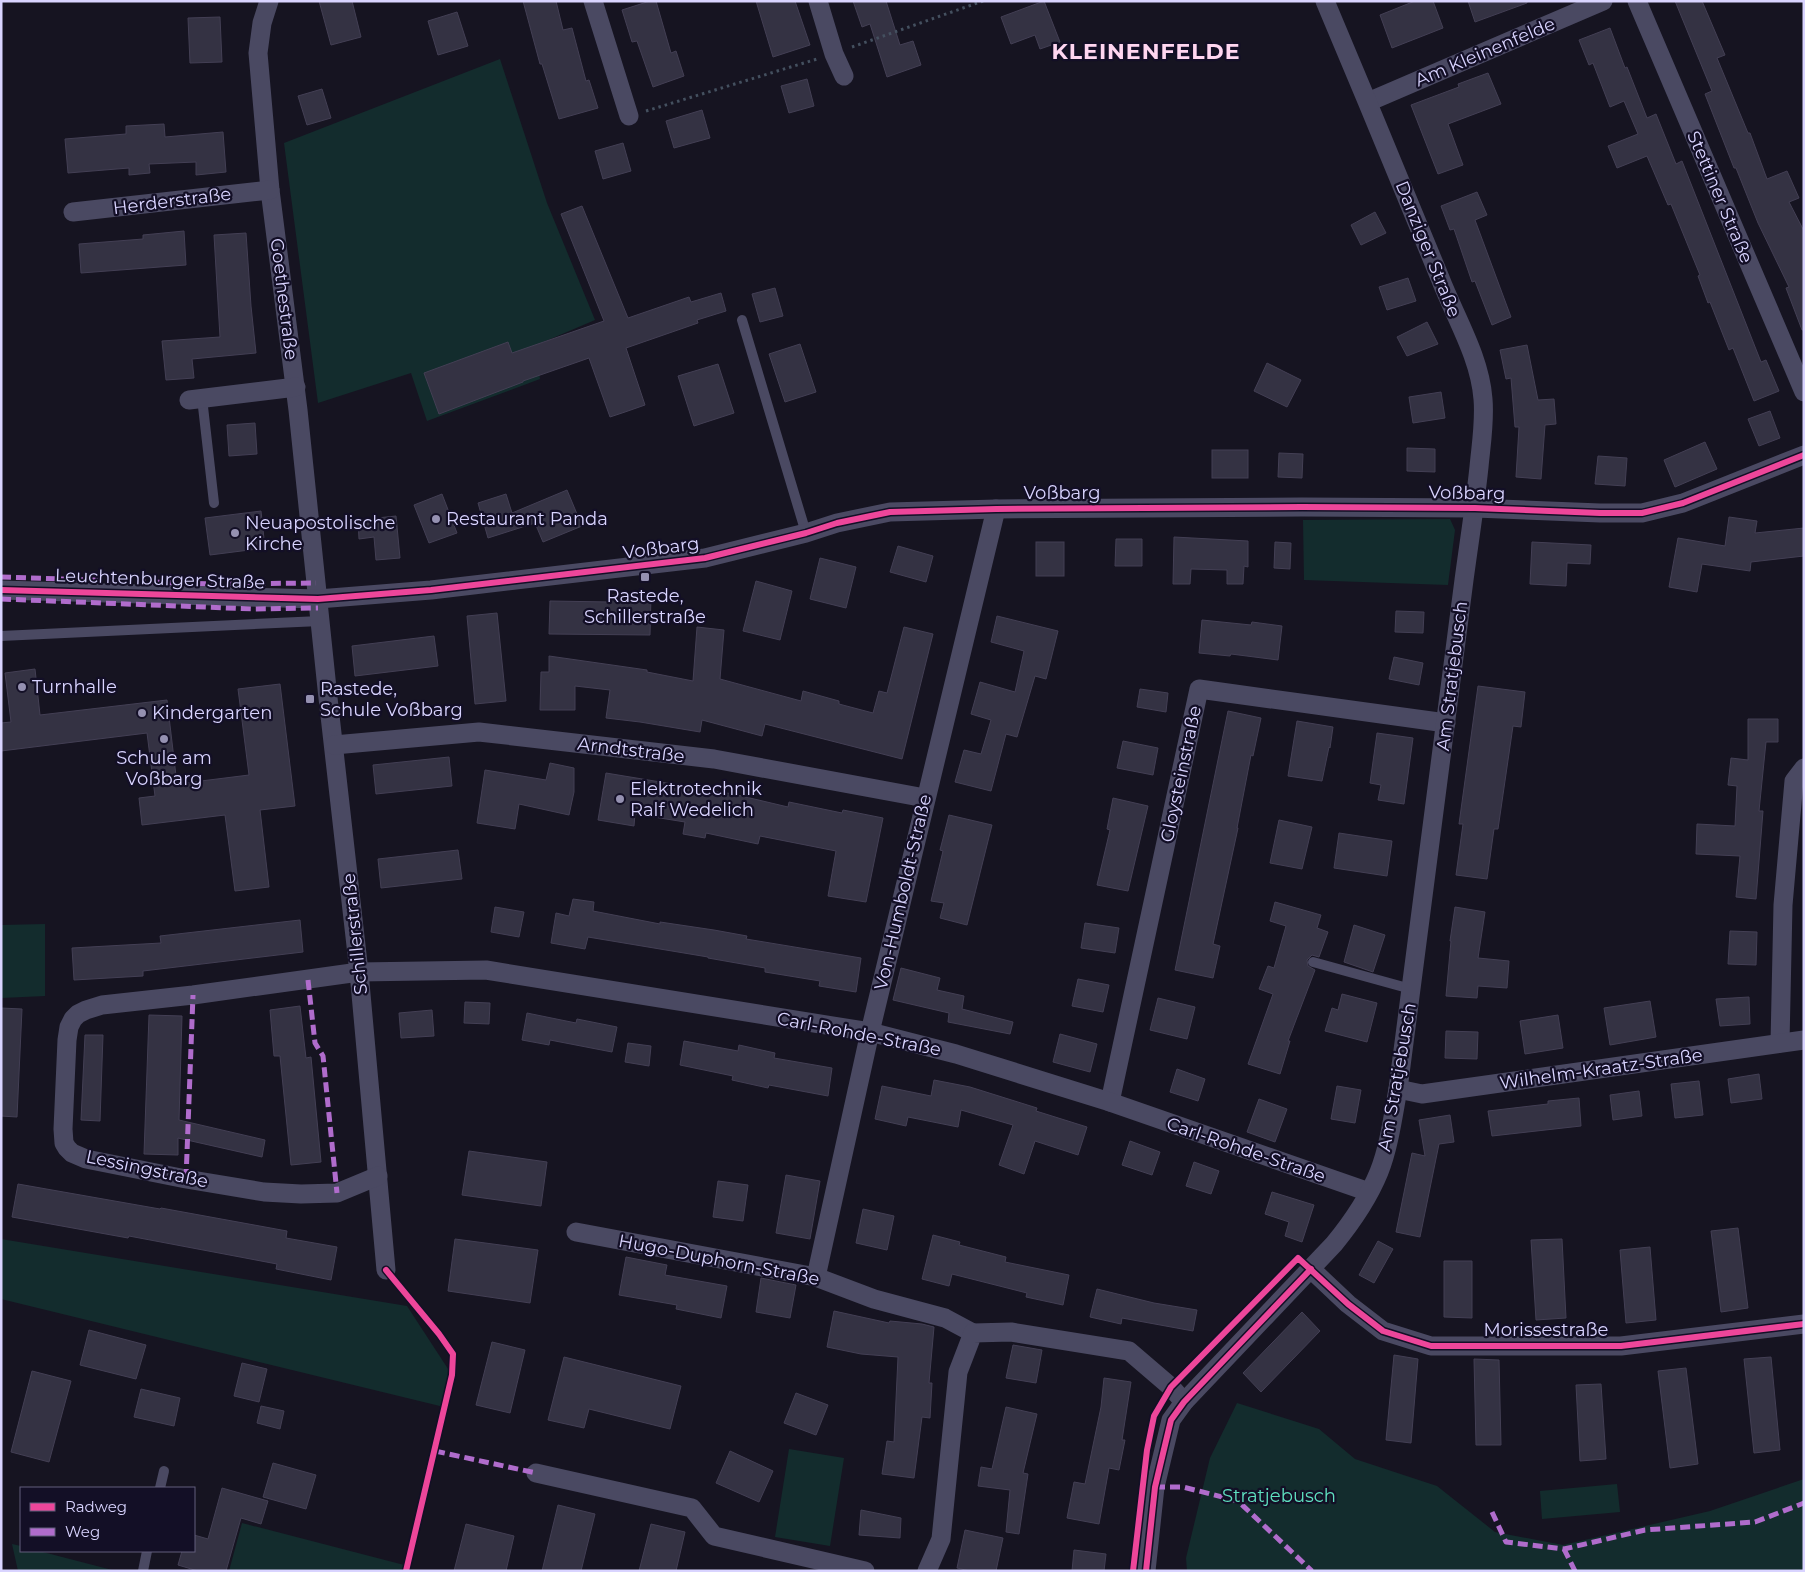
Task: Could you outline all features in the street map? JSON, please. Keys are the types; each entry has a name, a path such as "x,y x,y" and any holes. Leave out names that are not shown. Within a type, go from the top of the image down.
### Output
{"street":[{"name":"Goethestraße","path":"270,1 262,23 258,53 270,190 296,387 318,598"},
{"path":"593,1 629,116"},
{"path":"818,1 834,54 844,76"},
{"name":"Danziger Straße","path":"1325,1 1478,372 1483,399 1483,430 1475,508"},
{"name":"Am Kleinenfelde","path":"1368,102 1603,1"},
{"name":"Stettiner Straße","path":"1637,1 1804,392"},
{"name":"Herderstraße","path":"73,212 270,190"},
{"path":"195,399 296,387"},
{"name":"Voßbarg","path":"318,598 432,590 705,558 806,533 837,523 890,512 996,508 1475,508 1642,513 1683,503 1804,456"},
{"name":"Von-Humboldt-Straße","path":"816,1277 870,1032 996,508"},
{"name":"Am Stratjebusch","path":"1146,1571 1155,1486 1171,1420 1184,1402 1312,1269 1353,1221 1369,1192 1382,1162 1398,1089 1475,508"},
{"name":"Leuchtenburger Straße","path":"1,590 318,598"},
{"name":"Schillerstraße","path":"318,598 359,972 386,1270"},
{"name":"Gloysteinstraße","path":"1110,1102 1200,689 1446,723"},
{"name":"Arndtstraße","path":"334,745 479,732 714,760 925,798"},
{"path":"1780,1043 1783,905 1794,781 1804,768"},
{"name":"Carl-Rohde-Straße","path":"359,972 486,970 870,1032 956,1054 1110,1102 1369,1192"},
{"name":"Lessingstraße","path":"359,972 193,995 102,1005 78,1014 72,1019 67,1040 64,1143 72,1153 86,1159 264,1192 337,1193 378,1176"},
{"name":"Wilhelm-Kraatz-Straße","path":"1398,1089 1422,1094 1804,1040"},
{"name":"Hugo-Duphorn-Straße","path":"576,1232 816,1277 874,1299 945,1318 973,1333"},
{"name":"Morissestraße","path":"1312,1269 1348,1304 1383,1331 1431,1346 1621,1346 1804,1324"},
{"path":"927,1571 941,1538 958,1372 973,1333 1011,1332 1129,1351 1171,1387 1184,1402"},
{"path":"536,1473 692,1508 714,1536 865,1571"}],"lane":[{"path":"742,320 806,533"},
{"path":"195,399 214,503"},
{"path":"1,636 320,621"},
{"path":"1313,962 1411,989"},
{"path":"160,1487 164,1471"},
{"path":"143,1571 147,1552"}],"path":[{"path":"629,116 834,54 983,1"}],"green space":[{"path":"500,59 547,203 595,320 534,346 540,379 427,421 411,373 318,403 284,143"},
{"path":"1450,519 1455,530 1448,585 1304,580 1303,520"},
{"path":"45,924 45,996 1,998 1,925"},
{"path":"1,1239 407,1306 452,1375 444,1407 1,1299"},
{"name":"Stratjebusch","path":"1237,1403 1319,1429 1355,1459 1437,1486 1495,1532 1563,1545 1710,1511 1804,1479 1804,1571 1187,1571 1186,1558 1210,1458"},
{"path":"789,1449 844,1458 830,1546 775,1537"},
{"path":"1617,1484 1620,1512 1542,1519 1540,1491"},
{"path":"242,1523 408,1566 406,1571 229,1571"},
{"path":"12,1544 20,1546 20,1552 43,1552 116,1571 18,1571"}],"building":[{"path":"319,1 352,1 361,37 331,45"},
{"path":"523,1 556,1 563,30 572,28 586,81 589,80 598,108 559,119 542,64 540,64"},
{"path":"650,1 656,1 671,53 676,51 684,76 653,87 637,41 632,42 622,10"},
{"path":"756,1 795,1 810,45 773,57"},
{"path":"853,1 886,1 900,45 913,41 921,65 887,77 870,24 862,27"},
{"path":"1044,1 1060,42 1040,49 1035,35 1011,44 1001,17"},
{"path":"1415,1 1433,1 1443,28 1392,48 1380,15"},
{"path":"1468,1 1527,1 1527,3 1475,22"},
{"path":"1675,1 1702,1 1725,55 1717,58 1748,133 1750,133 1767,179 1787,171 1799,198 1789,202 1804,231 1804,330 1802,330 1786,288 1789,287 1758,223 1736,168 1734,168 1705,94 1712,91"},
{"path":"457,12 468,46 438,55 428,21"},
{"path":"220,17 222,62 190,63 188,18"},
{"path":"1610,28 1647,118 1656,114 1676,164 1682,161 1761,362 1766,360 1779,391 1754,401 1733,348 1729,350 1710,302 1708,303 1698,276 1700,275 1671,204 1668,205 1647,156 1617,168 1608,146 1638,134 1624,101 1610,107 1593,63 1589,65 1579,40"},
{"path":"1488,73 1501,104 1448,124 1463,165 1438,174 1411,105 1459,87 1458,84"},
{"path":"807,79 814,106 789,113 781,86"},
{"path":"322,89 331,118 307,125 298,96"},
{"path":"702,110 710,138 674,148 666,121"},
{"path":"164,124 165,137 223,132 226,172 196,175 196,162 149,164 150,173 129,175 129,168 68,173 65,139 126,134 126,126"},
{"path":"623,143 631,171 603,179 595,151"},
{"path":"1477,192 1487,215 1475,220 1511,317 1492,325 1475,281 1472,282 1454,229 1450,230 1441,206"},
{"path":"582,206 628,318 689,297 691,302 721,293 726,311 697,320 698,323 626,348 645,405 610,417 589,358 523,381 439,414 424,373 508,342 512,353 604,321 561,214"},
{"path":"1375,212 1386,233 1361,245 1351,225"},
{"path":"184,231 186,265 81,273 79,244 143,239 143,235"},
{"path":"246,233 256,353 192,359 194,378 166,380 162,341 220,337 214,235"},
{"path":"1408,278 1416,301 1387,310 1379,287"},
{"path":"775,288 783,316 760,322 752,294"},
{"path":"1427,322 1438,344 1407,356 1397,337"},
{"path":"800,344 816,392 785,402 769,354"},
{"path":"1527,345 1538,400 1554,399 1556,424 1545,425 1541,479 1516,477 1519,427 1515,427 1511,378 1506,379 1500,350"},
{"path":"1267,363 1301,380 1287,407 1254,391"},
{"path":"718,364 734,413 694,426 678,376"},
{"path":"1441,392 1445,418 1413,423 1409,397"},
{"path":"1770,411 1780,438 1759,446 1748,419"},
{"path":"255,423 257,454 229,456 227,425"},
{"path":"1705,442 1717,469 1675,487 1664,460"},
{"path":"1407,448 1435,449 1435,472 1407,471"},
{"path":"1212,450 1248,450 1248,478 1212,478"},
{"path":"1279,453 1303,454 1302,478 1278,477"},
{"path":"1598,456 1627,458 1625,486 1595,484"},
{"path":"567,490 582,526 543,542 535,523 488,538 478,503 506,494 512,513"},
{"name":"Restaurant Panda","path":"442,494 457,533 429,543 414,505"},
{"name":"Neuapostolische Kirche","path":"261,511 265,548 210,555 205,518"},
{"path":"396,516 400,558 376,560 374,537 359,539 358,520"},
{"path":"1729,517 1757,521 1755,533 1804,528 1804,556 1751,562 1750,571 1702,564 1697,592 1669,587 1678,538 1725,546"},
{"path":"1174,537 1248,541 1248,567 1244,566 1243,584 1227,584 1227,570 1191,569 1190,584 1173,584"},
{"path":"1116,539 1142,539 1142,566 1115,566"},
{"path":"1036,542 1064,542 1064,576 1036,576"},
{"path":"1275,542 1291,543 1290,569 1274,568"},
{"path":"1532,542 1591,545 1590,564 1567,563 1566,586 1530,584"},
{"path":"898,546 933,556 926,582 890,572"},
{"path":"820,558 856,567 846,608 810,599"},
{"path":"756,581 792,591 780,640 743,631"},
{"path":"611,595 651,596 650,635 549,634 550,601 611,602"},
{"path":"1396,611 1424,612 1423,633 1395,632"},
{"path":"497,613 506,701 475,704 467,616"},
{"path":"997,616 1058,631 1046,679 1035,676 1017,737 1006,734 991,791 955,782 964,750 981,754 991,720 971,714 980,682 1015,692 1024,651 991,642"},
{"path":"1202,620 1251,625 1252,622 1282,626 1278,660 1231,654 1230,656 1199,653"},
{"path":"697,627 724,630 720,679 801,701 803,691 839,701 839,704 873,713 879,691 887,693 904,627 933,634 902,759 765,724 762,736 702,720 700,732 606,718 610,690 575,686 575,710 540,710 541,672 549,672 549,656 647,670 647,672 693,681"},
{"path":"434,636 438,666 355,676 352,646"},
{"path":"1394,657 1423,663 1419,685 1389,679"},
{"name":"Schule am Voßbarg","path":"35,669 40,715 167,700 177,784 249,775 238,689 280,684 295,806 260,810 269,887 235,891 225,815 142,825 139,798 155,796 147,733 1,751 1,723 11,722 5,673"},
{"path":"1478,686 1525,692 1521,727 1513,726 1498,829 1494,829 1487,879 1456,875 1463,824 1459,824"},
{"path":"1140,689 1168,693 1166,712 1137,707"},
{"path":"1228,711 1261,718 1253,756 1251,755 1238,828 1213,944 1220,946 1213,978 1175,970"},
{"path":"1748,719 1778,719 1778,742 1766,742 1759,811 1763,811 1756,899 1736,897 1740,856 1696,854 1697,824 1735,826 1737,786 1728,785 1731,758 1748,760"},
{"path":"1297,721 1333,727 1322,781 1288,776"},
{"path":"1377,733 1413,738 1404,804 1378,800 1381,785 1370,783"},
{"path":"1123,741 1158,748 1153,775 1117,768"},
{"path":"449,757 452,786 376,794 373,765"},
{"path":"550,763 574,768 574,792 569,815 519,804 515,829 477,823 485,770 546,780"},
{"path":"606,773 733,794 788,807 789,802 842,813 843,810 883,818 866,902 828,896 836,851 760,836 758,844 706,833 705,838 683,834 685,822 635,814 634,826 598,820"},
{"path":"1113,798 1148,806 1128,891 1097,885 1110,830 1107,829"},
{"path":"949,815 992,825 967,925 940,918 944,903 931,901 943,851 940,850"},
{"path":"1279,820 1312,827 1302,869 1270,863"},
{"path":"1339,833 1392,841 1387,876 1334,868"},
{"path":"458,850 462,879 381,888 378,859"},
{"path":"573,899 594,902 593,911 660,924 660,922 714,930 747,936 746,939 861,958 856,992 819,986 820,981 765,972 765,968 588,937 585,949 551,943 556,913 569,916"},
{"path":"1275,902 1321,915 1317,928 1328,932 1319,957 1312,955 1307,960 1308,966 1315,970 1288,1041 1290,1041 1280,1074 1248,1064 1273,994 1259,989 1268,966 1274,968 1286,926 1270,921"},
{"path":"495,907 524,912 519,937 491,932"},
{"path":"1455,907 1485,912 1478,958 1509,961 1507,988 1478,986 1477,998 1446,996 1450,941"},
{"path":"300,920 303,952 143,971 143,976 74,980 72,948 161,943 160,936"},
{"path":"1085,923 1119,928 1115,953 1081,948"},
{"path":"1354,925 1385,935 1373,972 1344,962"},
{"path":"1730,931 1757,932 1756,965 1728,964"},
{"path":"901,968 940,978 937,990 964,996 962,1009 1013,1022 1010,1034 948,1022 949,1013 893,1000"},
{"path":"1078,979 1109,985 1103,1012 1072,1006"},
{"path":"1342,994 1377,1003 1367,1042 1325,1031 1332,1008 1338,1010"},
{"path":"1749,997 1750,1024 1720,1026 1716,999"},
{"path":"1158,998 1195,1007 1187,1039 1150,1030"},
{"path":"1650,1001 1656,1037 1610,1045 1604,1008"},
{"path":"465,1002 490,1003 489,1024 464,1023"},
{"path":"300,1006 306,1058 311,1057 321,1162 291,1165 280,1056 274,1056 270,1010"},
{"path":"1,1008 22,1009 17,1117 1,1116"},
{"path":"432,1010 434,1036 401,1038 399,1013"},
{"path":"527,1013 576,1023 577,1019 617,1027 612,1052 550,1040 549,1045 522,1040"},
{"path":"149,1015 182,1016 179,1120 265,1140 262,1157 178,1138 178,1155 144,1154"},
{"path":"1558,1015 1563,1048 1525,1054 1520,1021"},
{"path":"1446,1031 1478,1032 1477,1059 1445,1058"},
{"path":"1060,1034 1097,1044 1090,1072 1053,1062"},
{"path":"85,1035 103,1035 100,1121 81,1120"},
{"path":"684,1041 738,1051 739,1045 775,1053 774,1058 832,1068 828,1096 769,1085 768,1088 732,1080 733,1076 680,1065"},
{"path":"628,1043 651,1046 649,1066 625,1062"},
{"path":"1177,1069 1205,1079 1198,1101 1170,1092"},
{"path":"1759,1074 1762,1099 1731,1103 1728,1079"},
{"path":"934,1080 970,1087 1037,1108 1036,1111 1087,1127 1078,1155 1035,1141 1024,1174 999,1165 1013,1125 961,1110 958,1127 908,1117 906,1126 875,1119 882,1086 931,1096"},
{"path":"1699,1081 1703,1115 1675,1118 1671,1084"},
{"path":"1337,1086 1361,1090 1355,1123 1331,1119"},
{"path":"1639,1091 1642,1116 1613,1120 1610,1095"},
{"path":"1579,1098 1581,1126 1492,1136 1488,1111 1548,1104 1548,1101"},
{"path":"1259,1099 1287,1109 1275,1142 1247,1132"},
{"path":"1450,1115 1454,1142 1439,1144 1420,1237 1396,1232 1412,1153 1425,1156 1419,1120"},
{"path":"1130,1141 1160,1152 1152,1175 1122,1165"},
{"path":"469,1151 547,1162 541,1206 462,1195"},
{"path":"1194,1162 1219,1171 1211,1194 1186,1186"},
{"path":"786,1175 820,1181 810,1239 776,1233"},
{"path":"718,1181 748,1185 743,1221 713,1217"},
{"path":"18,1184 287,1231 286,1238 337,1247 331,1280 276,1269 277,1264 129,1236 128,1238 12,1217"},
{"path":"1272,1192 1314,1205 1302,1242 1285,1236 1289,1222 1265,1214"},
{"path":"863,1209 894,1216 887,1250 856,1243"},
{"path":"1738,1228 1748,1308 1721,1312 1711,1231"},
{"path":"933,1235 960,1242 959,1245 1006,1257 1005,1262 1069,1275 1063,1305 1026,1297 1027,1293 952,1274 949,1286 922,1279"},
{"path":"455,1239 538,1250 530,1303 448,1291"},
{"path":"1562,1239 1566,1318 1536,1320 1531,1240"},
{"path":"1378,1241 1393,1249 1374,1283 1359,1275"},
{"path":"1650,1247 1656,1320 1626,1323 1620,1250"},
{"path":"626,1257 667,1265 665,1275 727,1286 721,1318 676,1309 677,1305 619,1295"},
{"path":"1444,1261 1472,1261 1472,1318 1444,1317"},
{"path":"761,1278 796,1285 790,1318 756,1312"},
{"path":"1097,1289 1154,1303 1197,1310 1193,1331 1122,1318 1121,1324 1090,1317"},
{"path":"834,1311 889,1323 890,1321 934,1327 929,1383 932,1383 930,1418 922,1417 914,1478 882,1474 887,1441 894,1442 898,1357 861,1354 827,1347"},
{"path":"1302,1312 1320,1331 1261,1392 1243,1373"},
{"path":"89,1330 146,1345 136,1379 80,1365"},
{"path":"492,1342 525,1350 510,1413 476,1405"},
{"path":"1013,1345 1042,1350 1036,1383 1006,1378"},
{"path":"1394,1355 1418,1359 1411,1443 1386,1440"},
{"path":"564,1357 681,1386 670,1429 589,1409 584,1428 548,1420"},
{"path":"1771,1357 1780,1450 1754,1453 1744,1359"},
{"path":"1474,1359 1499,1360 1501,1445 1476,1445"},
{"path":"242,1363 267,1369 259,1402 234,1396"},
{"path":"1686,1368 1698,1464 1670,1468 1658,1371"},
{"path":"32,1371 71,1381 49,1462 11,1452"},
{"path":"1104,1378 1131,1382 1122,1440 1125,1440 1119,1470 1109,1468 1099,1524 1067,1518 1074,1482 1085,1484 1101,1407"},
{"path":"1601,1384 1606,1459 1580,1461 1576,1385"},
{"path":"141,1389 180,1398 174,1426 134,1417"},
{"path":"796,1393 828,1405 816,1435 784,1423"},
{"path":"261,1406 284,1411 280,1429 257,1423"},
{"path":"1006,1407 1037,1414 1023,1473 1028,1474 1019,1534 1006,1532 1010,1490 978,1486 981,1467 992,1469"},
{"path":"730,1451 773,1471 759,1502 716,1483"},
{"path":"273,1463 316,1475 306,1509 263,1497"},
{"path":"222,1488 268,1501 261,1524 241,1518 226,1571 198,1571 178,1565 182,1552 195,1552 195,1535 208,1539"},
{"path":"558,1505 595,1514 581,1571 542,1571"},
{"path":"861,1510 901,1518 900,1538 859,1535"},
{"path":"466,1524 514,1536 506,1571 454,1571"},
{"path":"651,1524 685,1532 676,1571 639,1571"},
{"path":"965,1530 1003,1538 996,1571 970,1571 957,1568"},
{"path":"1074,1550 1106,1554 1104,1571 1072,1571"}],"marked path":[{"path":"1,577 210,584 316,583"},
{"path":"1,599 254,609 318,608"},
{"path":"308,980 315,1043 323,1056 337,1193"},
{"path":"186,1179 193,995"},
{"path":"435,1451 536,1473"},
{"path":"1155,1487 1183,1487 1238,1501 1312,1571"},
{"path":"1492,1512 1506,1542 1564,1549 1645,1530 1755,1522 1804,1503"},
{"path":"1564,1549 1575,1571"}],"cycle path":[{"path":"1,590 318,599 431,590 705,558 806,533 837,523 890,512 996,509 1302,507 1475,508 1642,513 1683,503 1804,455"},
{"path":"1133,1571 1147,1450 1154,1416 1171,1387 1298,1258 1348,1304 1383,1331 1431,1346 1621,1346 1804,1324"},
{"path":"1146,1571 1155,1487 1171,1420 1184,1402 1311,1269"},
{"path":"386,1270 439,1334 453,1354 452,1375 406,1571"}],"place":[{"name":"Restaurant Panda","path":"436,519"},
{"name":"Neuapostolische Kirche","path":"235,533"},
{"name":"Rastede, Schillerstraße","path":"645,577"},
{"name":"Turnhalle","path":"22,687"},
{"name":"Rastede, Schule Voßbarg","path":"310,699"},
{"name":"Kindergarten","path":"142,713"},
{"name":"Schule am Voßbarg","path":"164,739"},
{"name":"Elektrotechnik Ralf Wedelich","path":"620,799"}],"district":[{"name":"KLEINENFELDE","path":"1146,51"}]}
